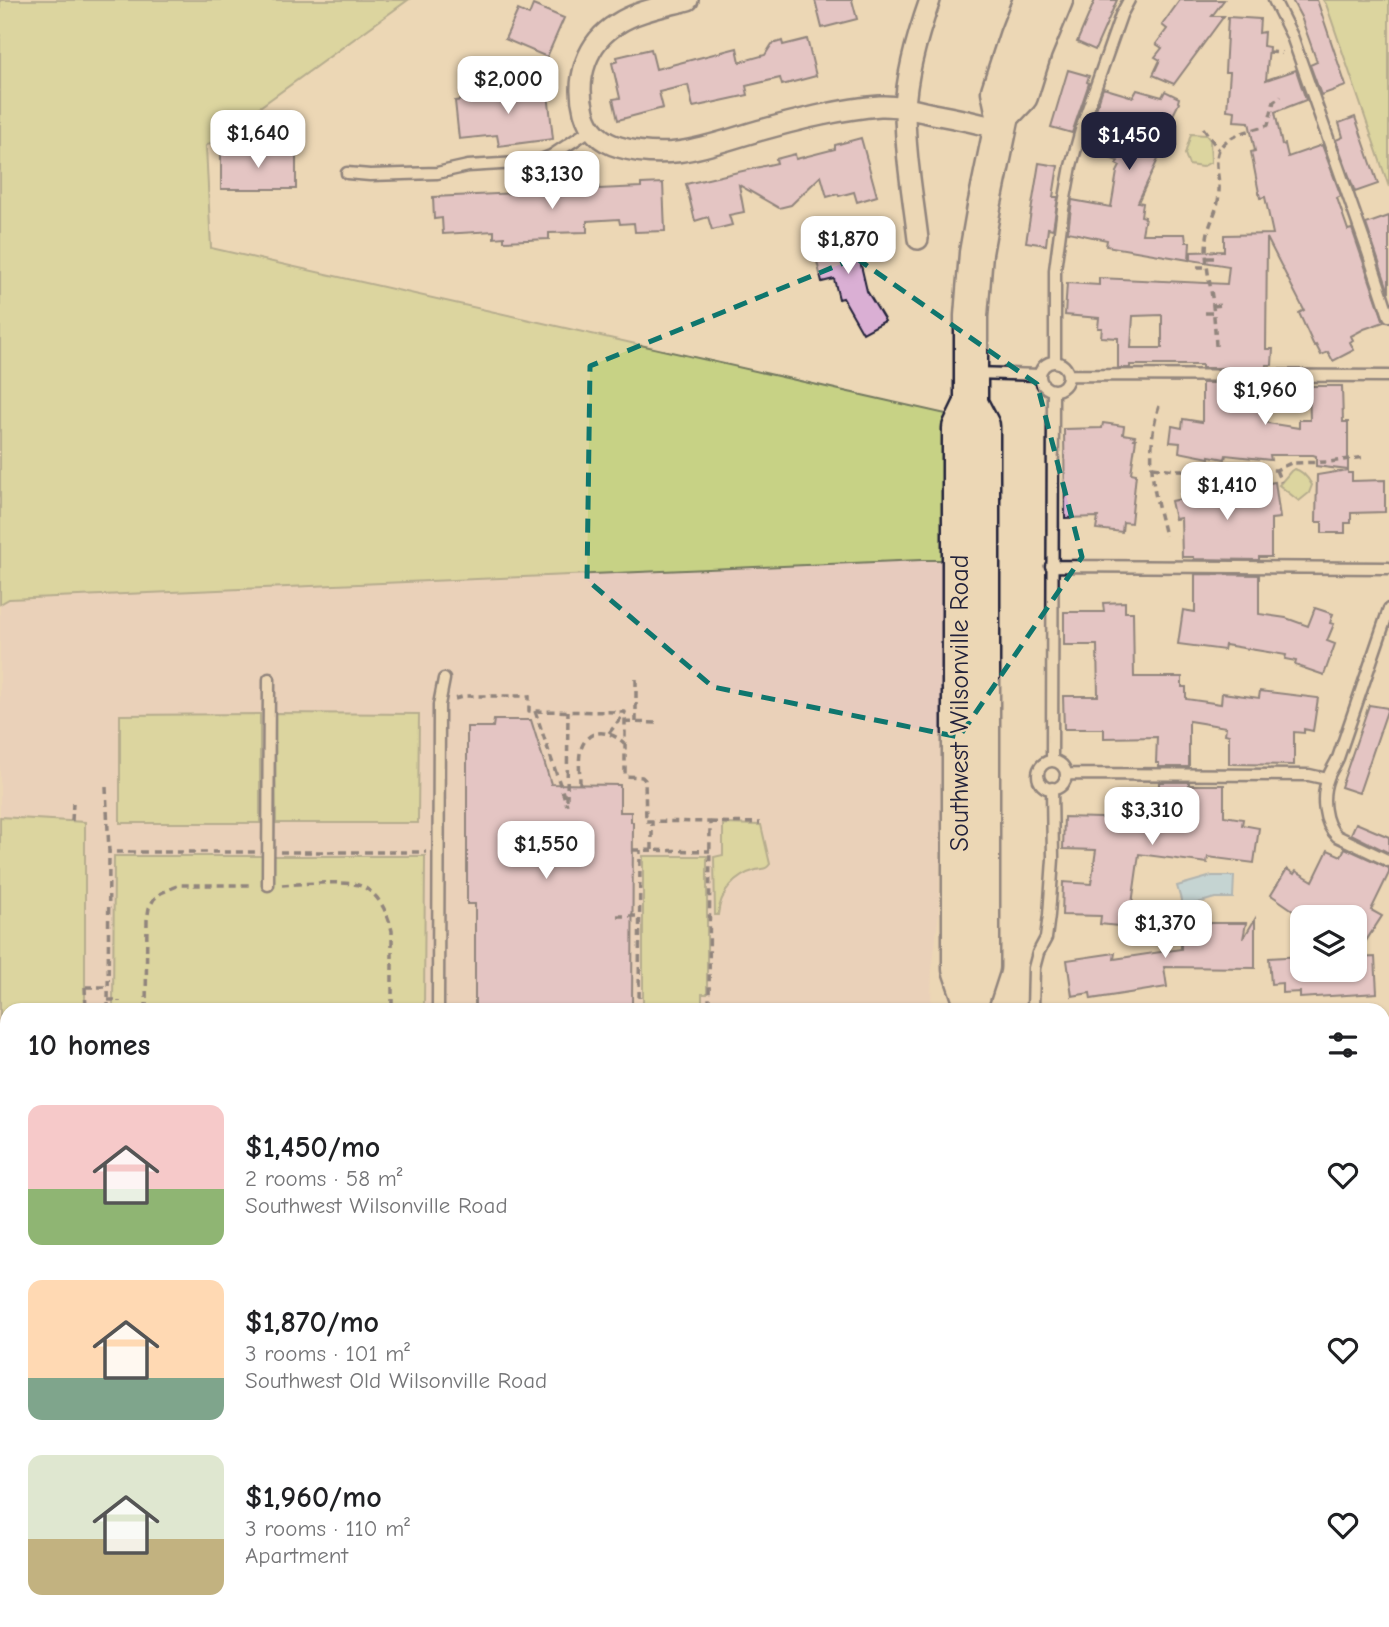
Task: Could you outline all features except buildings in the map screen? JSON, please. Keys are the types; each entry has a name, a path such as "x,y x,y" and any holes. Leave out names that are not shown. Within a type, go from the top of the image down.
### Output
{"main road":[{"name":"Southwest Wilsonville Road","path":"970,1003 959,969 960,428 971,388 971,316 976,253 1002,122 998,91 1030,0"},
{"name":"Southwest Wilsonville Road","path":"1002,122 1021,96 1035,51 1056,0"}],"street":[{"path":"688,0 619,22 592,48 583,67 583,110 590,130 610,144 632,151 667,154 829,114 881,106 1002,122"},
{"path":"918,239 907,151 905,108 916,43 930,0"}],"lane":[{"path":"1055,362 1055,270 1071,166 1083,122 1121,15 1129,0"},
{"path":"1274,0 1292,36 1389,316"},
{"path":"347,173 437,173 468,166 536,162 551,156 590,130"},
{"path":"1055,362 1065,366 1068,375 1065,385 1053,390 1045,386 1040,375 1044,366 1055,362"},
{"path":"971,388 1040,375"},
{"path":"1068,375 1389,376"},
{"path":"1052,761 1053,390"},
{"path":"1051,566 1389,568"},
{"path":"1389,609 1338,758 1327,779 1324,805 1328,824 1337,836 1389,861"},
{"path":"268,885 270,679"},
{"path":"438,1003 439,705 444,679"},
{"path":"1052,761 1061,764 1066,774 1062,784 1052,788 1045,787 1038,774 1041,766 1052,761"},
{"path":"1066,774 1309,775 1327,779"},
{"path":"1033,1003 1034,968 1045,938 1049,915 1053,859 1052,788"}],"path":[{"path":"1269,52 1284,53"},
{"path":"1216,346 1207,267 1207,238 1217,211 1220,193 1217,162 1219,150 1238,135 1268,125 1272,104 1281,96"},
{"path":"1203,128 1219,150"},
{"path":"1207,258 1216,258"},
{"path":"1197,267 1207,267"},
{"path":"1213,306 1224,305"},
{"path":"1205,313 1214,313"},
{"path":"1159,406 1155,424 1153,467 1155,496 1165,536"},
{"path":"1153,467 1175,470 1276,470 1291,463 1365,457"},
{"path":"1276,470 1281,482"},
{"path":"636,679 636,722"},
{"path":"452,702 457,697 465,696 529,696 529,711 625,712"},
{"path":"535,711 567,805 568,711"},
{"path":"625,712 625,776 642,777 645,780 646,821 760,823"},
{"path":"609,733 625,712"},
{"path":"625,722 657,723"},
{"path":"580,784 580,752 584,743 593,735 609,733 625,744"},
{"path":"106,787 108,1000 119,1000 118,1002"},
{"path":"72,821 73,803"},
{"path":"652,821 652,850"},
{"path":"709,1003 710,822"},
{"path":"632,850 710,851"},
{"path":"639,1003 640,850"},
{"path":"108,852 236,851"},
{"path":"301,852 439,852"},
{"path":"146,1003 147,920 149,908 154,899 162,893 180,885 351,884 363,886 371,892 389,920 392,931 392,1003"},
{"path":"617,916 639,916"},
{"path":"86,1003 86,987 108,987"}],"highlighted area":[{"path":"856,258 1037,384 1082,557 959,737 713,687 587,580 590,366"}],"shaded area":[{"path":"946,560 939,914 931,1003 0,1003 0,604 9,599"}],"green space":[{"path":"0,0 408,0 206,146 211,248 946,414 946,560 9,599 0,604"},
{"path":"1323,0 1389,0 1389,187 1326,4"},
{"path":"1191,134 1206,135 1210,140 1211,162 1202,167 1189,165 1185,154"},
{"path":"1294,469 1307,477 1312,485 1309,493 1299,501 1279,485"},
{"path":"275,713 419,714 418,823 276,823"},
{"path":"260,714 260,823 120,823 120,715"},
{"path":"0,817 85,822 85,1003 0,1003"},
{"path":"723,824 761,825 770,864 735,881 725,893 718,915 715,915 714,857 723,855"},
{"path":"114,856 425,856 424,1003 113,1003"},
{"path":"643,856 707,856 707,994 702,994 702,1003 643,1003"}],"water":[{"path":"1212,876 1234,876 1233,898 1215,898 1183,907 1177,886"}]}
